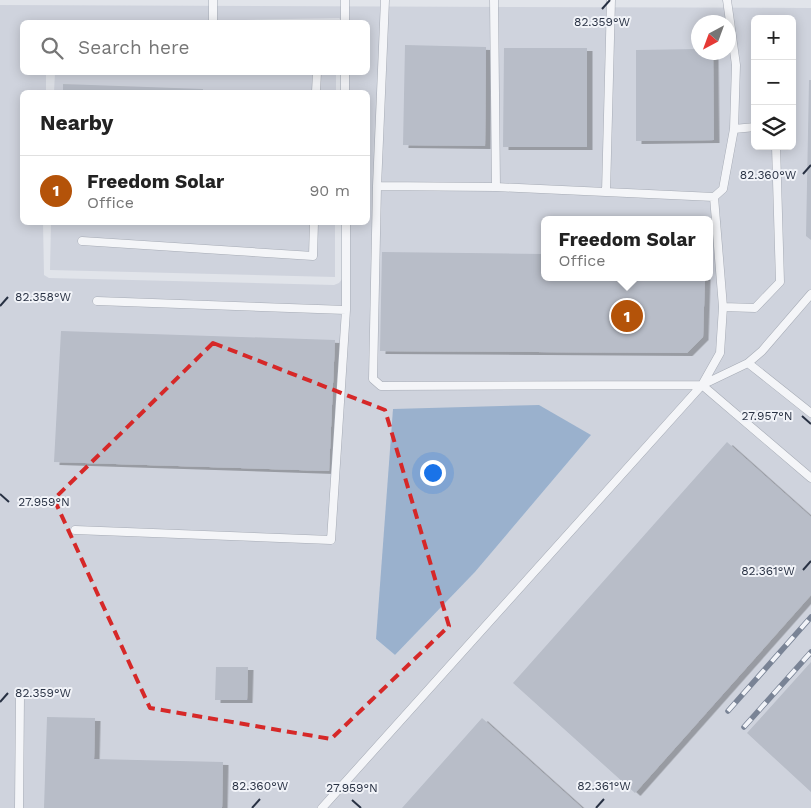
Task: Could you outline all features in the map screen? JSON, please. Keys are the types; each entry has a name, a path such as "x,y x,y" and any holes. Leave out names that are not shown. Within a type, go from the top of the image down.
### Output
{"lane":[{"path":"213,0 213,20"},
{"path":"345,0 345,20"},
{"path":"385,0 377,186 373,379 380,386 702,385 748,363 762,351 811,294"},
{"path":"494,0 496,187"},
{"path":"606,192 611,0"},
{"path":"377,186 496,187 714,198 723,189 734,129 736,65 727,0"},
{"path":"316,90 317,75"},
{"path":"345,75 346,90"},
{"path":"734,129 751,128"},
{"path":"723,307 755,308 780,282 776,150"},
{"path":"322,808 702,385 720,353 723,307 714,198"},
{"path":"82,241 314,256 314,225"},
{"path":"75,530 331,540 346,310 346,225"},
{"path":"97,301 346,310"},
{"path":"748,363 811,413"},
{"path":"702,385 811,478"},
{"path":"18,808 20,696"}],"highlighted area":[{"path":"213,343 385,410 449,626 331,739 150,708 54,499"}],"shaded area":[{"path":"0,5 811,8 811,808 0,808","holes":["591,435 475,572 395,655 376,639"]},
{"path":"55,75 336,75 336,90 54,90"},
{"path":"51,225 335,225 335,277 50,270"}],"water":[{"path":"539,405 591,435 475,572 395,655 376,639 393,409"}],"building":[{"path":"405,45 486,47 485,146 403,145"},
{"path":"504,48 587,48 587,147 503,147"},
{"path":"691,49 691,60 713,60 714,140 636,141 636,50"},
{"path":"809,80 811,80 811,240 806,236"},
{"path":"63,84 203,89 203,90 63,90"},
{"path":"382,252 541,254 541,281 705,281 703,337 687,353 380,351"},
{"path":"61,331 335,340 329,471 54,462"},
{"path":"727,442 811,517 811,595 635,793 513,683"},
{"path":"811,662 811,792 747,733"},
{"path":"216,667 248,667 247,700 215,700"},
{"path":"47,717 95,718 94,759 223,762 222,808 44,808"},
{"path":"482,718 582,808 402,808"}],"railway":[{"path":"728,711 811,617"},
{"path":"744,727 811,652"}],"place":[{"name":"Freedom Solar","path":"627,316"}]}
